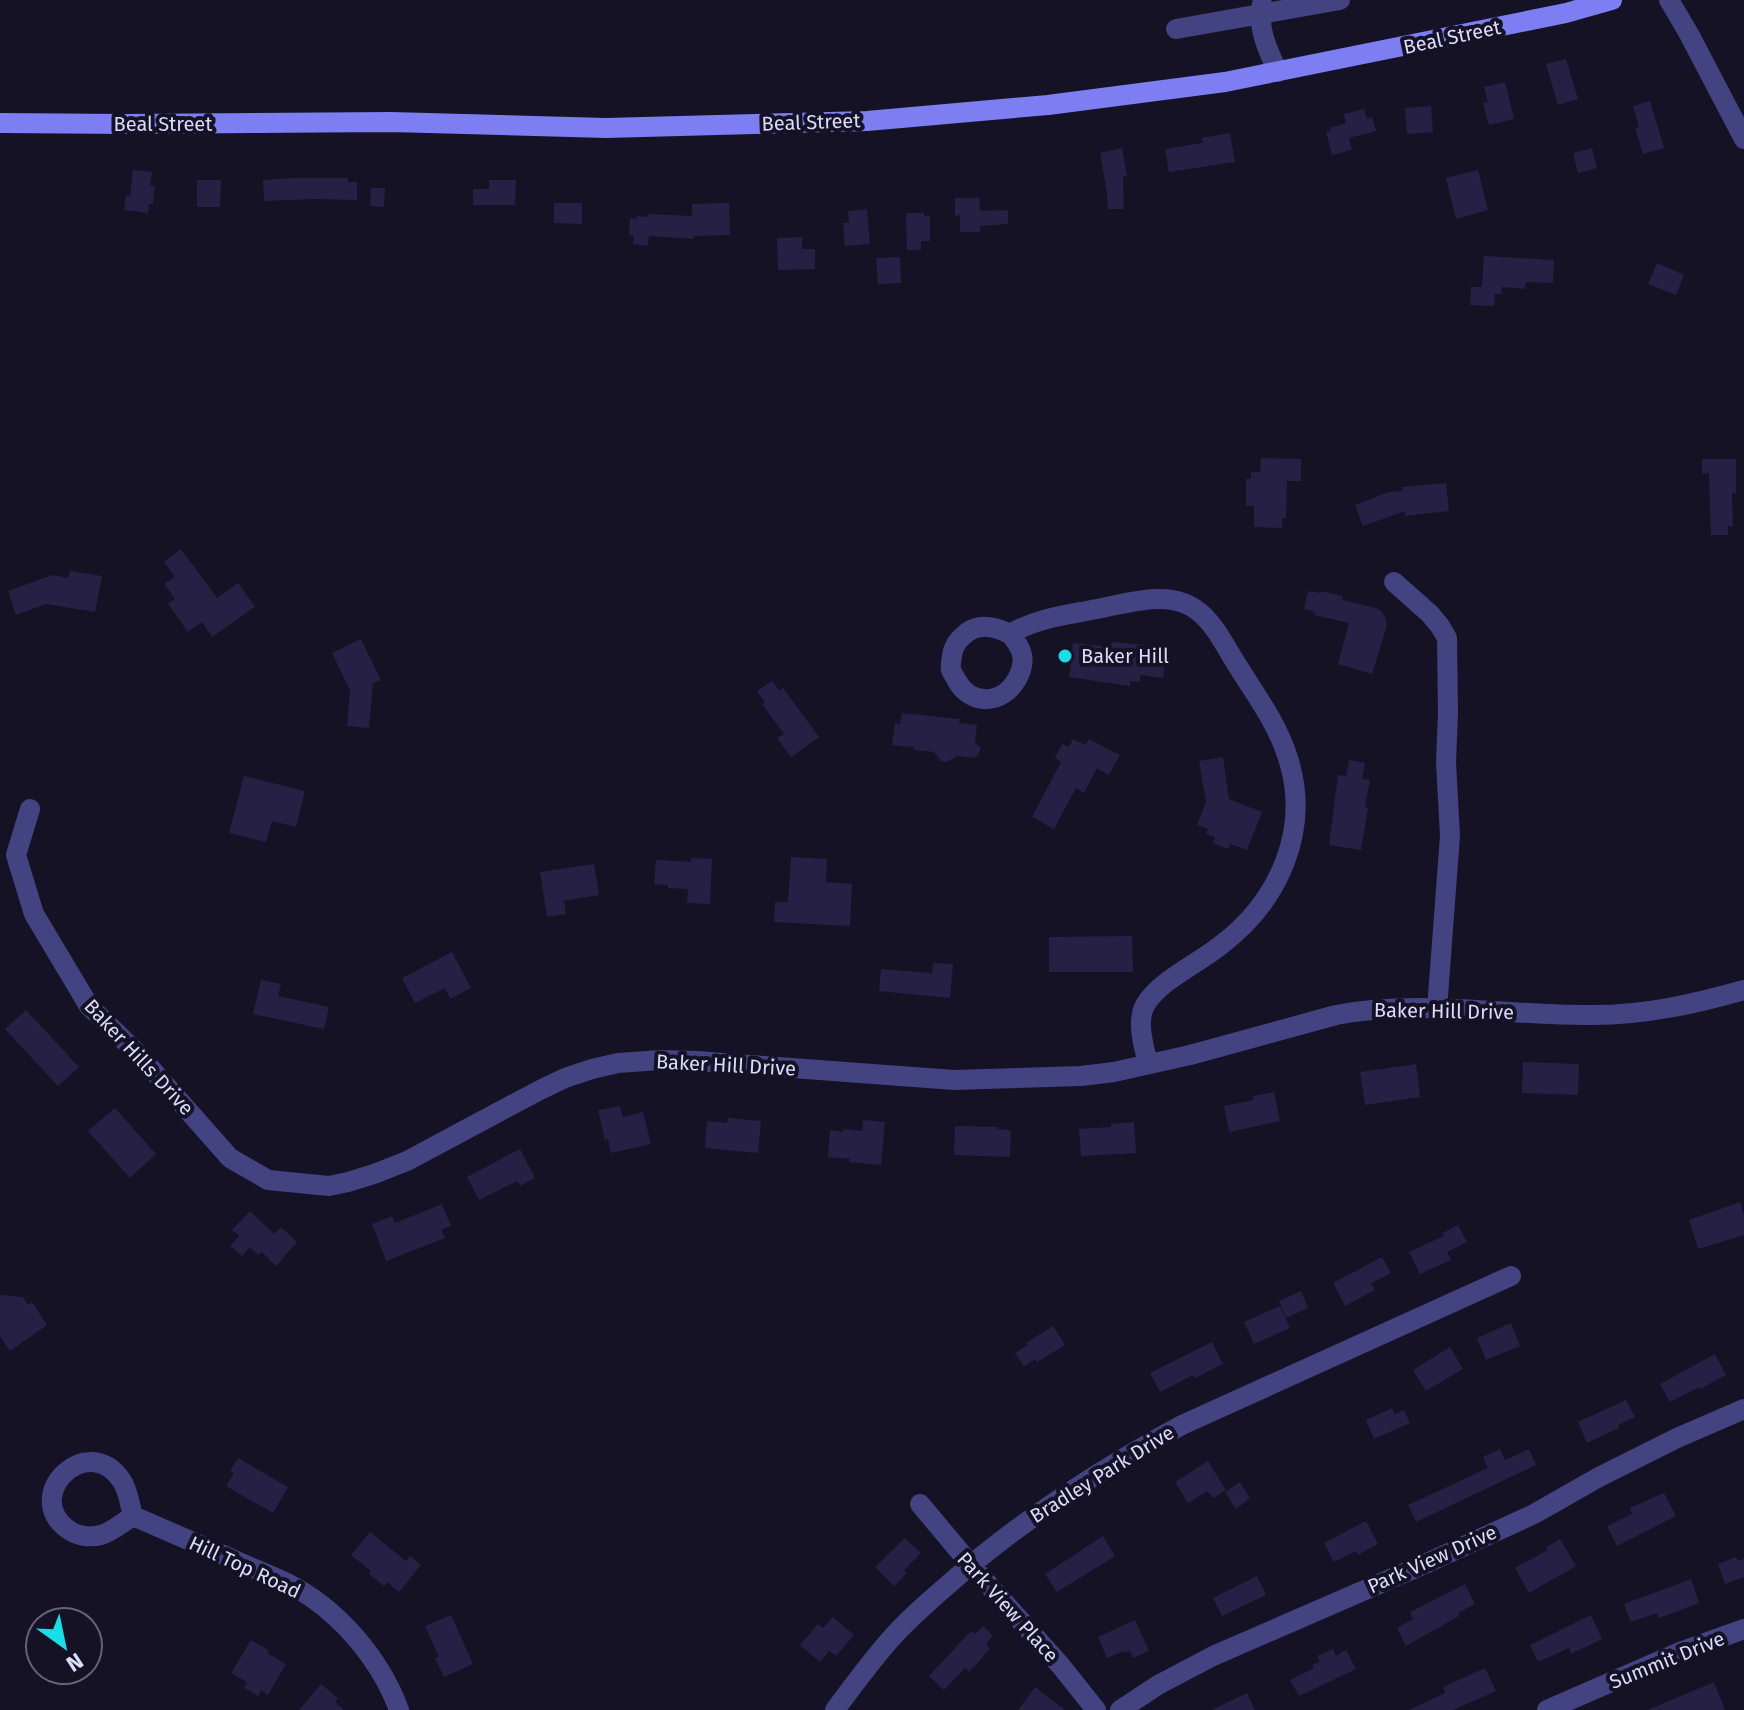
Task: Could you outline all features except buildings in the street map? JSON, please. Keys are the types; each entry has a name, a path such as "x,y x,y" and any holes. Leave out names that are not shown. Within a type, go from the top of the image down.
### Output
{"street":[{"path":"1176,29 1262,7 1340,0"},
{"name":"Beal Street","path":"0,123 391,122 606,128 867,121 1048,105 1225,82 1566,13 1612,0"},
{"path":"1669,0 1744,139"},
{"path":"1262,7 1262,30 1278,72"},
{"path":"1394,582 1430,614 1447,638 1446,762 1450,836 1437,1009"},
{"path":"1010,634 1035,621 1144,600 1178,599 1208,620 1274,724 1287,756 1294,779 1296,812 1290,848 1280,872 1264,903 1246,925 1169,981 1146,1005 1141,1032 1148,1064"},
{"name":"Baker Hills Drive","path":"30,809 16,855 34,914 89,1006 139,1055 230,1158 268,1180 329,1186"},
{"name":"Baker Hill Drive","path":"329,1186 407,1161 551,1084 618,1063 697,1061 954,1080 1081,1076 1190,1055 1336,1015 1383,1008 1621,1014 1654,1012 1744,990"},
{"name":"Bradley Park Drive","path":"835,1710 888,1641 925,1605 1022,1524 1075,1488 1182,1425 1511,1276"},
{"name":"Park View Drive","path":"1120,1710 1158,1685 1213,1656 1534,1514 1677,1438 1744,1409"},
{"name":"Park View Place","path":"920,1504 1096,1710"},
{"name":"Hill Top Road","path":"133,1516 289,1584 319,1604 345,1626 372,1657 399,1710"},
{"name":"Summit Drive","path":"1547,1710 1680,1652 1744,1629"}],"place":[{"name":"Baker Hill","path":"1065,656"}]}
